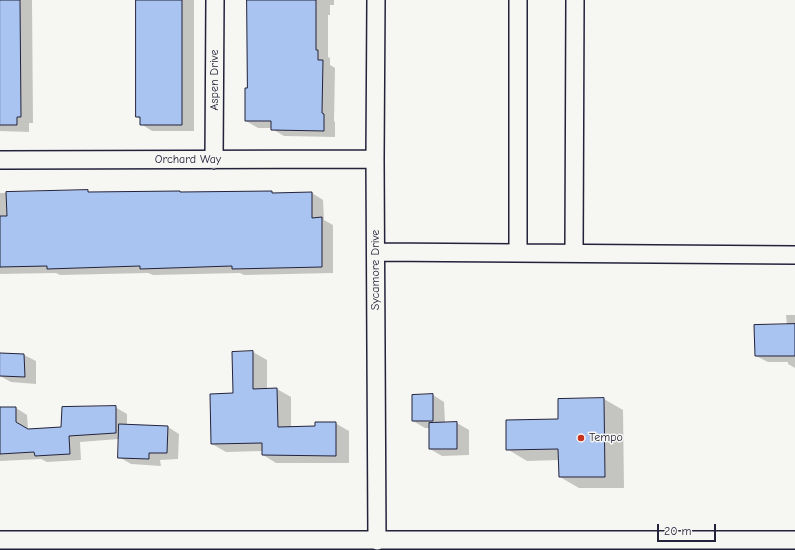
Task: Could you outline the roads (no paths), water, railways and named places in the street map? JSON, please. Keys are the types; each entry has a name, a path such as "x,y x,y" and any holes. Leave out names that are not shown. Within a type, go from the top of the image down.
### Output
{"street":[{"name":"Aspen Drive","path":"214,160 215,0"},
{"name":"Sycamore Drive","path":"376,0 375,160 377,541"},
{"path":"518,0 518,253"},
{"path":"574,253 575,0"},
{"name":"Orchard Way","path":"0,160 375,160"},
{"path":"376,252 795,254"},
{"path":"0,540 795,540"}],"place":[{"name":"Tempo","path":"581,438"}]}
